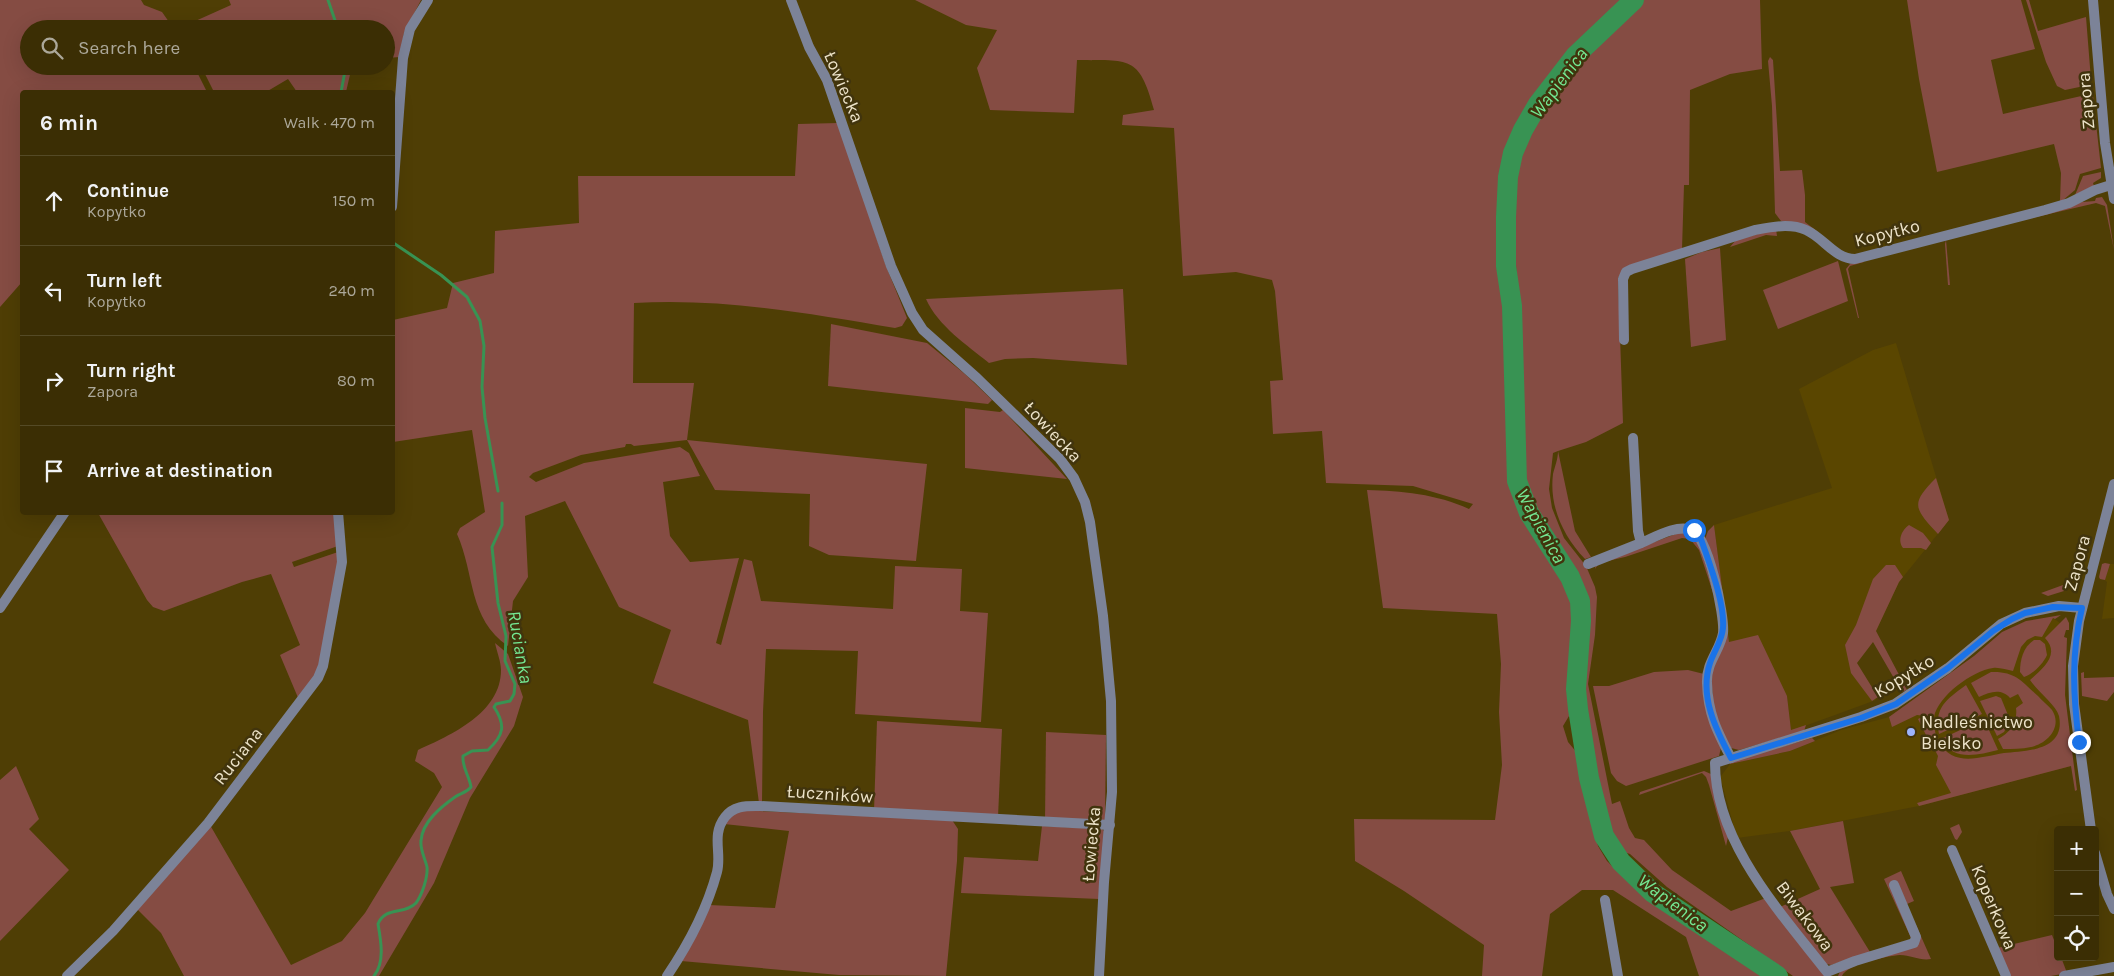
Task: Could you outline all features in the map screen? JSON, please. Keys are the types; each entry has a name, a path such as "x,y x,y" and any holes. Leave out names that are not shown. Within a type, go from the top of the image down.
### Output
{"street":[{"path":"395,166 403,58 410,29 428,0"},
{"name":"Łowiecka","path":"791,0 804,37 830,87 891,266 912,313 923,330 977,378 1060,459 1080,488 1090,522 1111,683 1112,755 1110,825 1104,882 1099,976"},
{"name":"Zapora","path":"2093,0 2106,143 2114,199"},
{"name":"Kopytko","path":"1624,340 1622,279 1626,272 1755,230 1773,227 1804,229 1816,236 1840,256 1847,259 1856,259 2054,207 2113,185"},
{"path":"1633,438 1638,531 1641,542"},
{"name":"Zapora","path":"2090,826 2073,686 2075,640 2114,484"},
{"path":"0,608 63,515"},
{"name":"Ruciana","path":"67,976 113,931 208,822 318,678 323,666 342,562 338,515"},
{"path":"1588,564 1641,542 1681,529 1694,530 1701,538 1714,580 1723,625 1722,635 1712,656 1707,674 1710,709 1714,725 1731,758"},
{"name":"Kopytko","path":"1715,763 1861,718 1896,704 1948,668 2001,624 2018,616 2053,607 2082,608"},
{"name":"Biwakowa","path":"1715,763 1722,811 1734,843 1780,913 1827,972 1855,961 1914,943 1916,937 1894,885"},
{"name":"Łuczników","path":"667,976 687,943 712,889 718,865 716,844 719,828 728,813 736,808 760,806 1110,825"},
{"name":"Koperkowa","path":"1952,850 2006,976"},
{"path":"2099,865 2114,909"},
{"path":"1605,900 1618,976"},
{"path":"2064,976 2114,967"}],"shaded area":[{"path":"0,0 141,0 144,5 162,12 168,20 20,20 20,75 198,75 206,90 20,90 20,284 0,307"},
{"path":"229,0 421,0 404,33 400,57 395,57 395,20 198,20 231,5"},
{"path":"915,0 1624,0 1574,49 1535,101 1519,127 1509,150 1503,177 1499,216 1499,265 1506,308 1511,441 1510,474 1513,489 1524,515 1567,586 1575,609 1569,672 1569,716 1563,726 1568,742 1578,754 1598,846 1607,861 1627,881 1767,976 1699,976 1686,937 1613,890 1582,890 1550,914 1542,976 1482,976 1484,945 1404,891 1355,861 1354,819 1495,820 1502,765 1499,712 1501,664 1497,614 1383,608 1367,490 1419,494 1469,509 1473,504 1413,486 1326,483 1322,431 1273,434 1270,381 1283,380 1275,291 1272,280 1236,272 1183,276 1174,128 1122,125 1123,115 1154,110 1149,92 1137,70 1129,64 1120,61 1077,60 1074,113 990,110 977,68 997,30 966,25"},
{"path":"1644,0 1760,0 1762,69 1730,74 1690,90 1689,185 1684,185 1682,249 1624,268 1618,278 1623,423 1586,442 1553,453 1549,489 1552,508 1564,538 1586,566 1597,597 1595,635 1588,684 1612,804 1620,801 1629,828 1635,838 1644,840 1672,870 1731,911 1766,898 1825,976 1793,976 1667,887 1630,854 1621,851 1613,840 1594,776 1590,751 1591,738 1582,688 1587,620 1584,593 1580,583 1545,530 1525,488 1522,473 1523,444 1514,214 1516,181 1525,143 1545,109 1581,63"},
{"path":"1907,0 2021,0 2035,49 1991,60 2003,114 2090,94 2093,96 2101,168 2080,174 2075,190 2062,201 2060,201 2061,173 2054,144 1937,172 1919,79"},
{"path":"2026,0 2029,0 2038,31 2086,17 2091,80 2089,85 2065,90 2057,86 2046,62"},
{"path":"1770,57 1773,60 1780,171 1802,170 1805,195 1805,222 1818,232 1781,221 1775,213 1772,106 1768,61"},
{"path":"206,75 350,75 346,90 296,90 288,79 269,90 213,90"},
{"path":"838,123 886,266 907,318 902,326 895,328 765,308 700,303 634,303 633,383 694,383 687,440 634,446 626,444 625,447 581,455 533,473 529,477 536,482 584,463 680,447 689,453 700,476 663,482 670,536 690,562 739,558 716,643 721,645 744,559 752,561 761,601 893,609 895,566 962,569 960,611 988,613 981,722 855,714 858,651 766,649 762,803 759,803 748,720 653,683 671,630 619,607 565,501 525,516 528,577 513,601 508,646 495,635 479,609 463,549 457,534 460,528 485,512 472,430 395,442 395,320 447,308 453,283 494,273 495,231 579,223 578,176 795,176 798,124"},
{"path":"2101,172 2101,178 2093,183 2094,186 2075,195 2083,176"},
{"path":"2102,197 2107,205 2114,250 2105,206 2096,203 2023,220 2082,202 2095,201 2096,198"},
{"path":"1776,229 1777,236 1766,235 1730,247 1736,240"},
{"path":"1946,240 1950,285 1948,285"},
{"path":"1720,248 1726,340 1691,347 1685,259 1702,252"},
{"path":"1838,261 1848,301 1778,329 1763,290"},
{"path":"1863,261 1850,266 1848,269 1858,318 1846,269 1850,264"},
{"path":"1123,289 1127,365 1033,358 1005,359 989,363 945,326 931,309 926,299"},
{"path":"831,324 927,343 966,375 992,400 988,404 828,386"},
{"path":"1896,343 1949,520 1899,582 1876,631 1855,664 1876,700 1791,731 1787,696 1729,643 1714,525 1832,488 1799,389 1873,350"},
{"path":"965,408 1000,412 1003,410 1067,479 965,468"},
{"path":"687,440 927,464 916,561 829,555 809,546 810,494 715,490"},
{"path":"1558,451 1575,531 1591,557 1585,559 1570,541 1564,530 1553,498 1553,474"},
{"path":"1936,478 1949,520 1938,534 1924,518 1918,506 1922,494"},
{"path":"99,515 335,515 338,546 292,562 294,567 338,552 339,563 321,665 299,700 280,655 300,645 271,574 242,582 164,611 153,607 147,600"},
{"path":"1714,525 1729,642 1758,635 1787,696 1791,730 1806,725 1804,731 1739,750 1731,748 1714,716 1711,673 1725,642 1705,539 1708,531"},
{"path":"1909,525 1923,533 1931,543 1926,550 1921,548 1903,548 1900,542 1901,535"},
{"path":"1681,532 1691,534 1700,545 1717,605 1699,550 1690,539 1682,538 1625,557 1599,563 1595,569 1596,564"},
{"path":"2102,564 2110,564 2105,580 2099,577"},
{"path":"2110,564 2114,564 2114,618 2102,619 2107,582 2105,580"},
{"path":"1886,565 1895,565 1903,577 1876,631 1907,690 1902,692 1873,642 1857,663 1878,697 1872,701 1851,673 1845,645 1856,625 1873,579"},
{"path":"2063,585 2064,591 2048,596 2041,593"},
{"path":"2061,615 2055,619 2053,618 2042,637 2035,636 2027,640 2021,647 2013,671 1995,668 1975,674 1949,693 1937,709 1934,717 1917,715 1892,727 1889,717 1974,656 2002,632 2026,621"},
{"path":"2066,617 2069,623 2069,630 2066,630 2064,637 2067,638 2065,695 2077,790 2075,791 2071,766 1919,806 1917,803 1951,793 1936,765 1938,756 1932,744 1938,741 1951,755 1968,759 2032,750 2050,743 2056,736 2060,728 2059,716 2051,703 2030,680 2044,666 2050,656 2051,650 2045,638"},
{"path":"2053,618 2060,623 2071,766 1919,806 1790,831 1737,838 1721,780 1721,776 1730,764 1790,751 1841,730 1889,717 1974,656"},
{"path":"2034,640 2040,640 2045,644 2047,655 2031,674 2024,677 2020,672 2022,658 2027,646"},
{"path":"495,643 508,654 523,697 514,726 470,798 434,883 379,976 184,976 161,933 137,909 210,825 291,965 342,941 365,913 442,787 434,773 415,761 418,750 459,729 472,720 493,699 499,685 501,670"},
{"path":"1688,670 1704,674 1721,748 1719,756 1626,786 1617,781 1611,773 1593,686 1609,686 1654,672"},
{"path":"1991,672 2007,673 2018,678 2052,710 2056,723 2052,734 2048,738 2031,747 2003,749 1998,739 2006,734 2012,726 2016,718 2016,708 2023,703 2018,694 2010,698 2003,693 1995,692 1979,697 1971,683"},
{"path":"2084,672 2084,678 2114,677 2114,692 2107,701 2082,696 2081,673"},
{"path":"1966,685 1982,714 1939,734 1938,717 1943,705"},
{"path":"1996,696 2001,698 2010,720 2004,732 1997,736 1980,701"},
{"path":"1918,719 1933,721 1936,736 1925,741 1923,737 1926,735"},
{"path":"1984,719 1998,750 1974,755 1959,754 1946,746 1941,739"},
{"path":"877,721 1002,729 998,817 874,811"},
{"path":"1046,732 1106,735 1105,822 1045,820"},
{"path":"1812,738 1815,741 1790,751 1730,764 1730,762"},
{"path":"16,766 39,819 29,829 69,870 0,941 0,780"},
{"path":"1704,771 1711,774 1728,837 1726,846 1709,785 1702,773 1639,795 1640,792"},
{"path":"737,810 952,820 958,829 957,861 946,976 839,975 681,961 709,905 775,908 789,831 724,824"},
{"path":"1843,821 1854,883 1830,887 1870,952 1831,965 1823,963 1780,907 1820,889 1790,831"},
{"path":"1959,824 1962,832 1957,840 1950,828"},
{"path":"1042,826 1102,829 1105,832 1099,899 961,893 964,857 1038,861"},
{"path":"1901,871 1914,901 1907,904 1912,940 1884,879"},
{"path":"1916,925 1931,959 1900,955 1886,957 1859,964 1845,972 1842,976 1838,976 1841,969 1916,946 1919,940"},
{"path":"2052,935 2054,940 2054,961 2062,961 2067,973 2051,976 2010,976 1997,948"}],"waterway":[{"name":"Rucianka","path":"328,0 335,20"},
{"name":"Wapienica","path":"1634,0 1575,56 1538,104 1523,130 1513,153 1508,177 1506,266 1512,306 1517,481 1529,513 1570,577 1580,601 1581,621 1576,689 1578,709 1589,778 1604,836 1621,862 1653,893 1778,976"},
{"name":"Rucianka","path":"341,90 344,75"},
{"name":"Rucianka","path":"395,244 441,275 467,297 480,321 484,346 482,387 485,418 498,491"},
{"name":"Rucianka","path":"374,976 381,958 378,924 381,918 390,913 411,907 416,903 424,886 427,867 422,851 422,834 429,821 444,805 471,787 463,756 472,751 488,750 493,745 502,730 498,713 494,707 496,704 510,701 514,694 515,684 505,661 506,636 498,603 492,547 502,525 502,503"}],"place":[{"name":"Nadleśnictwo Bielsko","path":"1911,732"}],"route":[{"path":"1694,530 1702,542 1714,580 1721,612 1722,635 1719,645 1712,656 1707,674 1708,698 1716,731 1731,758 1861,718 1896,704 1926,685 2001,624 2025,613 2059,606 2082,608 2075,640 2073,666 2074,704 2079,742"}]}
